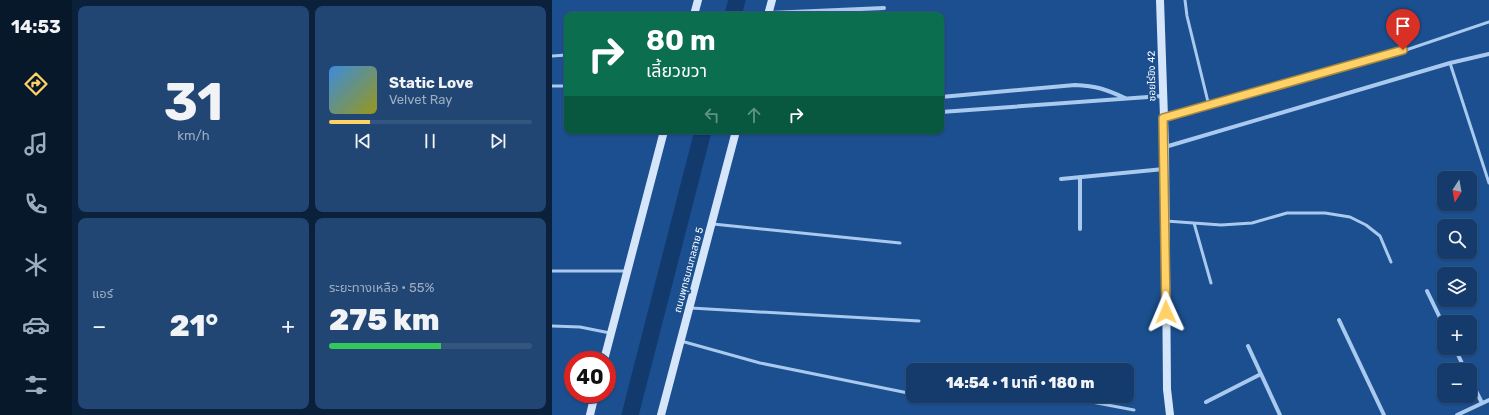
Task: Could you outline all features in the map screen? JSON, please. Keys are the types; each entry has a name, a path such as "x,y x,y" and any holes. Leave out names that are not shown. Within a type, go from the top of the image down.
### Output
{"main road":[{"path":"695,12 698,0"},
{"path":"769,12 772,0"},
{"name":"ซอยไร่ขิง 42","path":"1160,0 1162,96 1165,147 1167,389 1170,415"},
{"path":"607,351 629,271 663,134"},
{"name":"ถนนพุทธมณฑลสาย 5","path":"661,415 735,134"},
{"path":"590,415 593,403"}],"street":[{"path":"807,12 884,8"},
{"path":"1165,147 1450,63 1489,54"},
{"path":"944,97 1075,85 1090,85 1103,88 1125,98"},
{"path":"944,112 1162,96"},
{"path":"1061,179 1164,169"},
{"path":"1080,177 1080,229"},
{"path":"1427,291 1439,315"},
{"path":"1340,320 1384,415"},
{"path":"1248,346 1280,415"},
{"path":"1206,402 1261,374"},
{"path":"1477,394 1482,404"},
{"path":"1457,415 1489,400"}],"lane":[{"path":"1185,0 1187,16 1209,106"},
{"path":"1163,118 1403,50 1489,22"},
{"path":"552,56 564,55"},
{"path":"1450,63 1489,183"},
{"path":"552,86 564,86"},
{"path":"1165,221 1221,225 1252,223 1287,213 1325,213 1338,215 1350,218 1366,225 1380,236 1391,262"},
{"path":"1194,223 1210,283"},
{"path":"711,224 900,243"},
{"path":"552,271 629,271"},
{"path":"689,308 919,321"},
{"path":"552,326 580,327 612,333"},
{"path":"680,341 760,363 906,393"},
{"path":"1097,403 1134,410"}],"waterway":[{"path":"734,12 737,0"},
{"path":"630,415 702,134"}],"route":[{"path":"1166,312 1165,147 1163,118 1403,50"}]}
